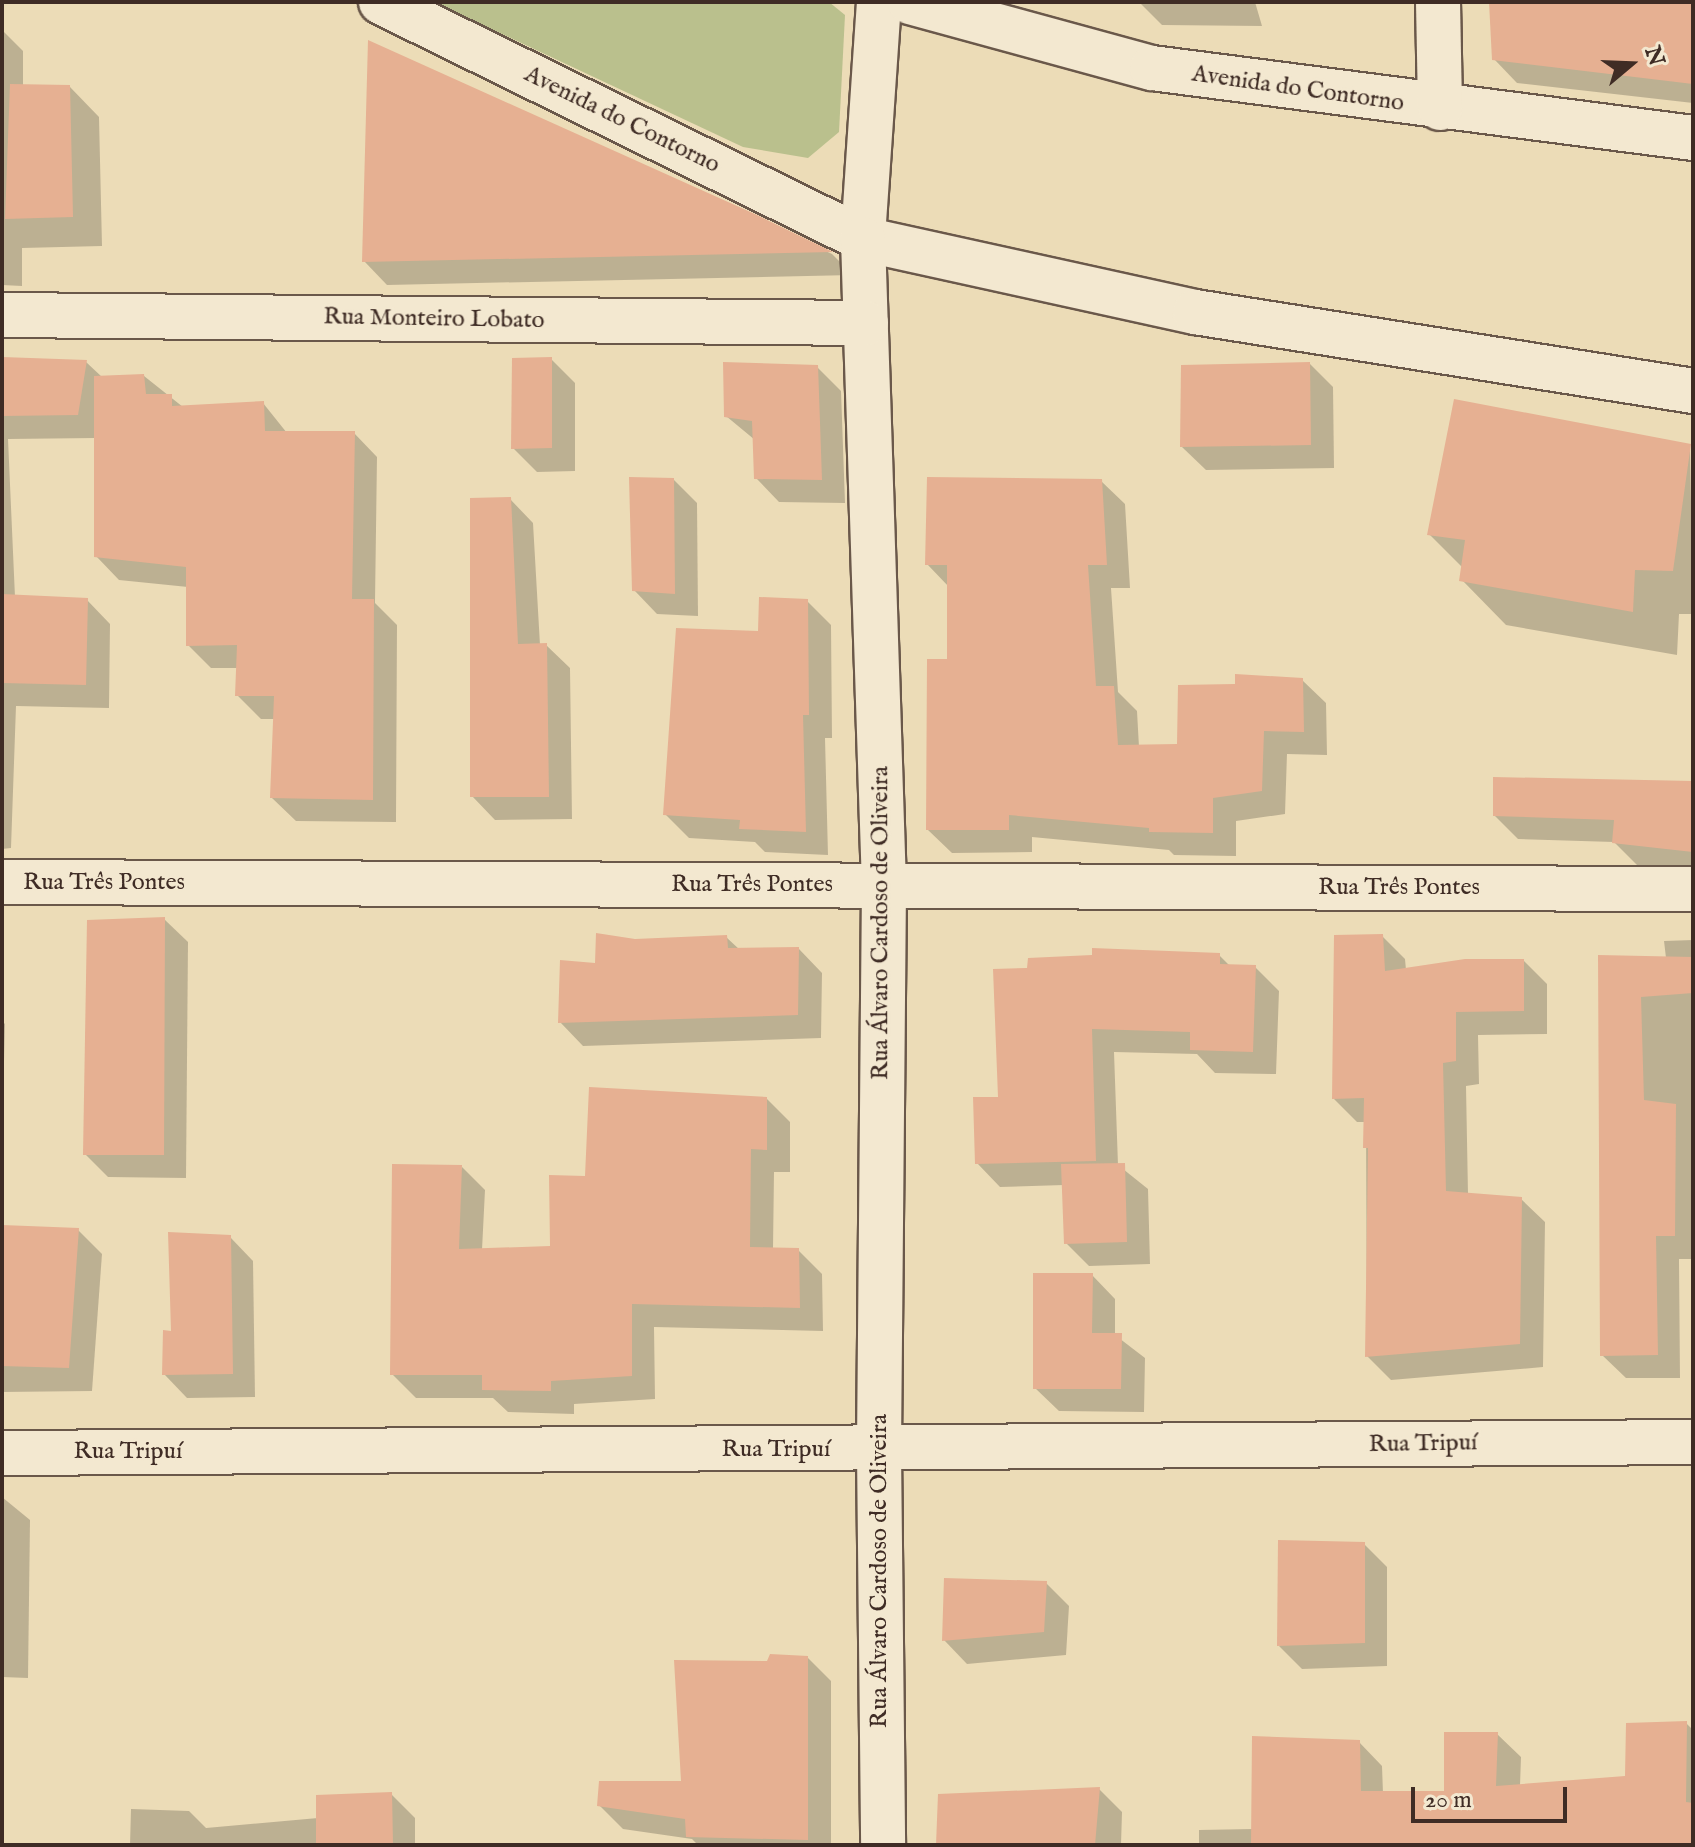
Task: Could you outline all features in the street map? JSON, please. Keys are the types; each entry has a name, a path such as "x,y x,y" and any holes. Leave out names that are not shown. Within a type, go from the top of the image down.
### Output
{"street":[{"name":"Avenida do Contorno","path":"381,2 863,239 1195,312 1693,391"},
{"name":"Rua Álvaro Cardoso de Oliveira","path":"879,2 863,239 884,886 879,1450 883,1845"},
{"name":"Avenida do Contorno","path":"910,2 1152,68 1440,108 1693,138"},
{"path":"1438,2 1440,108"},
{"name":"Rua Monteiro Lobato","path":"2,315 866,323"},
{"name":"Rua Três Pontes","path":"2,882 1693,889"},
{"name":"Rua Tripuí","path":"2,1453 879,1450 1693,1442"}],"green space":[{"path":"434,2 829,2 845,15 839,132 808,158 743,147"}],"building":[{"path":"1489,2 1693,2 1693,84 1492,60"},
{"path":"368,40 757,215 833,252 362,262"},
{"path":"10,84 70,85 73,217 5,219"},
{"path":"2,357 87,360 78,415 2,416"},
{"path":"552,357 552,448 511,449 512,358"},
{"path":"723,362 818,365 822,480 754,479 752,421 724,417"},
{"path":"1310,362 1311,445 1180,447 1181,365"},
{"path":"144,374 146,394 172,394 172,406 264,401 265,431 355,431 352,599 374,599 373,800 270,798 274,696 235,696 237,645 186,646 186,567 94,557 94,376"},
{"path":"1454,399 1691,444 1673,571 1635,570 1633,612 1459,581 1465,540 1427,535"},
{"path":"629,477 674,478 675,594 632,591"},
{"path":"927,477 1102,479 1107,565 1088,565 1096,686 1114,686 1118,745 1177,744 1178,685 1235,684 1235,674 1303,678 1304,732 1264,731 1262,791 1213,798 1213,833 1149,832 1149,828 1009,815 1009,830 926,830 927,659 947,659 947,565 925,565"},
{"path":"511,497 518,644 547,643 549,797 470,797 470,498"},
{"path":"2,594 88,598 86,685 2,683"},
{"path":"759,597 808,599 809,715 803,715 806,832 739,829 740,820 663,815 676,628 758,631"},
{"path":"1493,777 1693,781 1693,852 1612,843 1614,820 1493,816"},
{"path":"165,917 164,1155 83,1155 87,920"},
{"path":"596,933 635,939 727,935 728,948 799,947 798,1015 558,1023 560,960 595,963"},
{"path":"1383,934 1385,971 1465,959 1524,959 1524,1011 1456,1012 1456,1061 1443,1063 1446,1191 1522,1197 1520,1344 1365,1357 1368,1148 1363,1148 1364,1098 1332,1099 1334,935"},
{"path":"1092,948 1220,953 1220,964 1256,965 1253,1052 1190,1050 1190,1032 1092,1029 1096,1161 975,1164 973,1097 998,1097 993,969 1027,968 1028,958 1092,955"},
{"path":"1598,955 1693,957 1693,993 1641,997 1644,1100 1676,1104 1675,1236 1656,1236 1658,1355 1600,1356"},
{"path":"589,1087 767,1097 767,1150 751,1149 750,1247 799,1248 800,1308 632,1304 632,1376 551,1381 551,1391 482,1390 482,1375 390,1375 392,1164 462,1165 459,1249 550,1246 549,1175 585,1176"},
{"path":"1125,1163 1127,1242 1064,1244 1061,1164"},
{"path":"2,1225 79,1228 69,1368 2,1366"},
{"path":"168,1232 231,1235 233,1374 162,1375 163,1330 171,1331"},
{"path":"1033,1273 1093,1273 1092,1333 1122,1333 1121,1389 1033,1389"},
{"path":"1278,1540 1365,1542 1365,1643 1277,1646"},
{"path":"944,1578 1047,1581 1044,1632 942,1641"},
{"path":"770,1654 808,1656 808,1840 686,1837 685,1819 597,1806 599,1781 681,1781 674,1660 767,1661"},
{"path":"1687,1721 1686,1802 1693,1803 1693,1845 1251,1845 1252,1736 1360,1740 1361,1791 1444,1791 1444,1732 1498,1732 1496,1786 1625,1776 1626,1723"},
{"path":"1100,1787 1095,1845 936,1845 938,1794"},
{"path":"392,1792 393,1845 316,1845 316,1795"}]}
